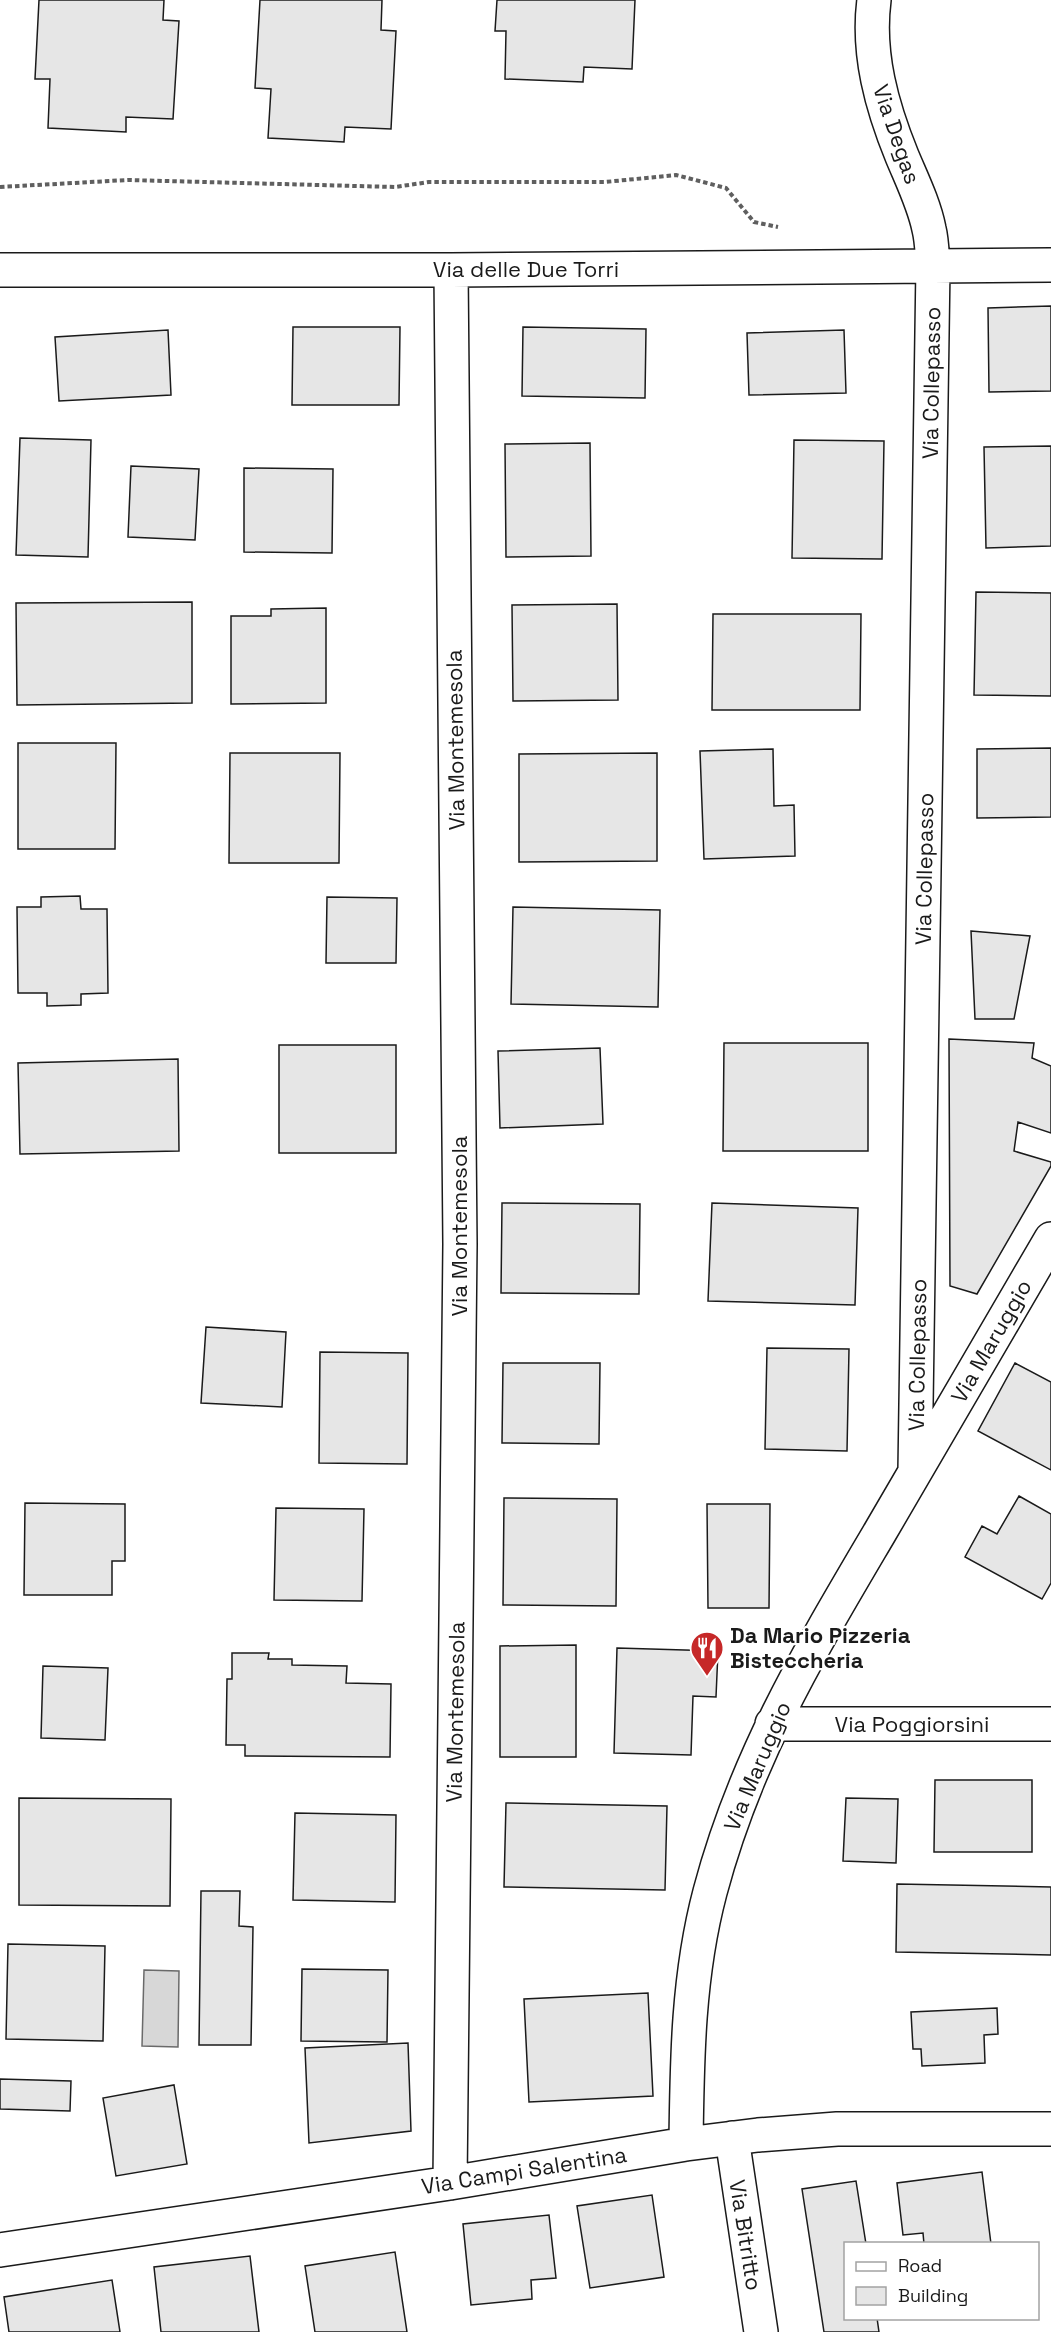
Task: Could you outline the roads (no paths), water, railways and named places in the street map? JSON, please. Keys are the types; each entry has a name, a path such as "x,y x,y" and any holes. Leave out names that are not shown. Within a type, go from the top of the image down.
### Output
{"street":[{"name":"Via Degas","path":"874,0 873,51 879,86 895,138 925,214 933,266"},
{"name":"Via delle Due Torri","path":"0,270 451,270 1051,265"},
{"name":"Via Collepasso","path":"915,1472 933,266"},
{"name":"Via Montemesola","path":"450,2182 460,1244 451,270"},
{"name":"Via Maruggio","path":"686,2144 688,2024 699,1944 710,1892 729,1829 747,1781 772,1724 806,1659 1051,1239"},
{"name":"Via Poggiorsini","path":"772,1724 1051,1724"},
{"name":"Via Campi Salentina","path":"0,2250 732,2138 837,2129 1051,2129"},
{"name":"Via Bitritto","path":"732,2138 761,2332"}],"place":[{"name":"Da Mario Pizzeria Bisteccheria","path":"707,1677"}]}
